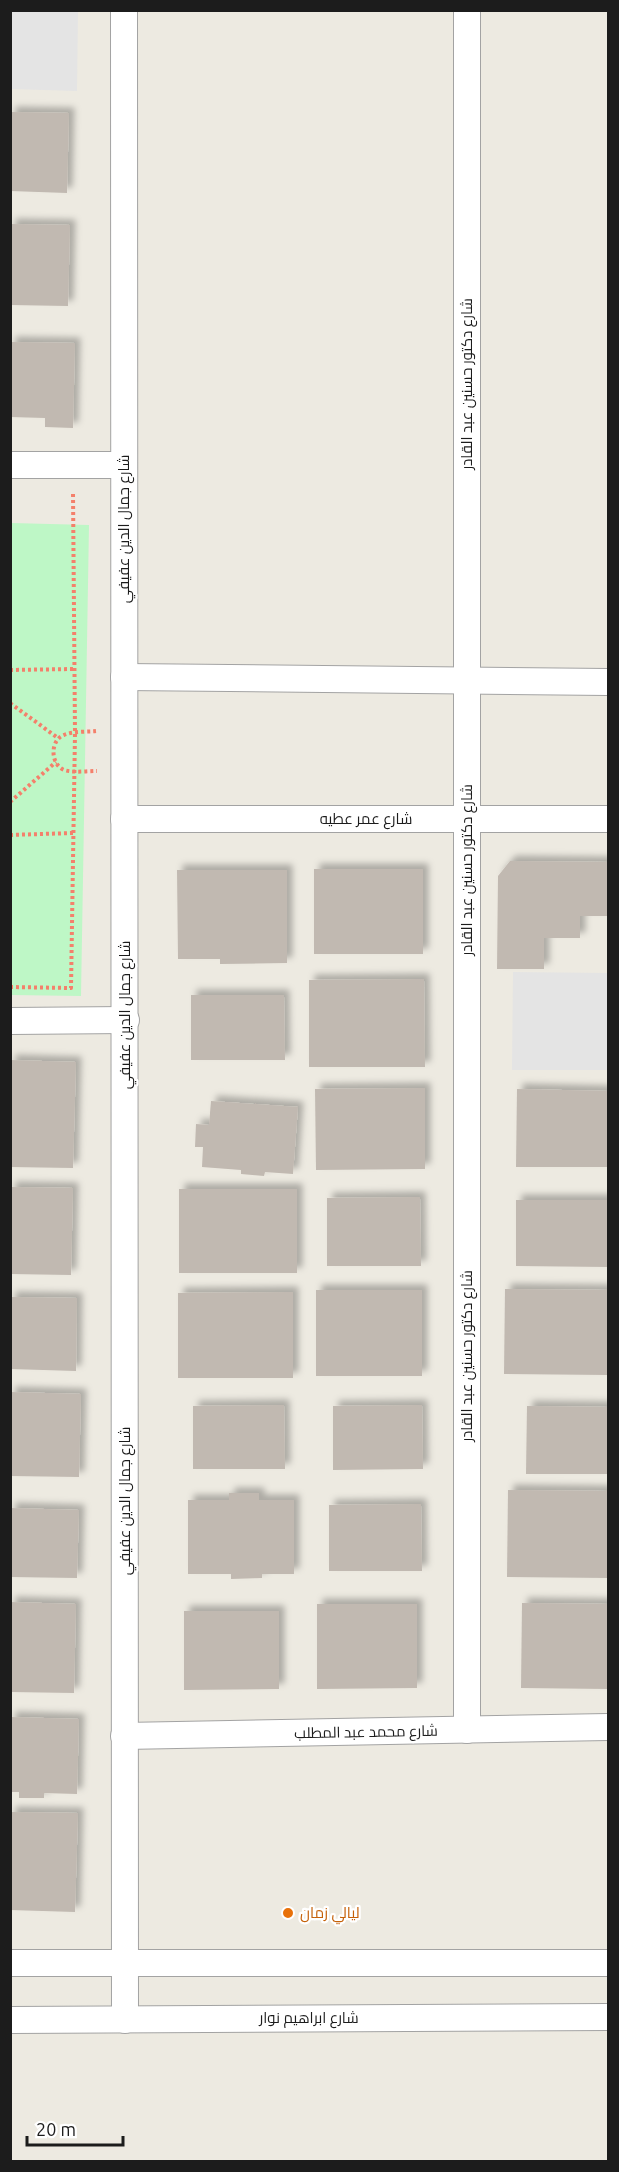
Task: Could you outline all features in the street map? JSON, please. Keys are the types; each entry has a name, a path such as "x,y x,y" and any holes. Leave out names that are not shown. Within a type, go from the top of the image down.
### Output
{"street":[{"name":"شارع جمال الدين عفيفي","path":"124,10 126,1020 124,2020"},
{"name":"شارع دكتور حسنين عبد القادر","path":"466,10 467,1730"},
{"path":"10,465 124,465"},
{"path":"124,677 609,682"},
{"name":"شارع عمر عطيه","path":"124,819 609,819"},
{"path":"10,1021 126,1020"},
{"name":"شارع محمد عبد المطلب","path":"124,1736 609,1727"},
{"path":"10,1963 609,1963"},
{"name":"شارع ابراهيم نوار","path":"10,2020 609,2017"}],"path":[{"path":"10,987 71,988 75,733 73,465"},
{"path":"10,670 73,669"},
{"path":"10,703 58,738"},
{"path":"124,728 64,734 58,738 53,751 59,767 73,772 124,771"},
{"path":"10,802 56,762"},
{"path":"10,835 73,833"}],"green space":[{"path":"11,523 89,525 81,996 11,995"}],"shaded area":[{"path":"11,10 78,11 77,91 11,89"},
{"path":"513,972 608,973 608,1070 512,1070"}],"building":[{"path":"10,112 69,113 67,193 10,191"},
{"path":"10,224 70,225 68,306 10,305"},
{"path":"10,342 75,343 73,428 45,427 45,418 10,417"},
{"path":"510,861 608,862 608,916 580,916 580,938 544,938 544,969 497,969 498,876"},
{"path":"314,869 423,869 423,954 314,954"},
{"path":"177,870 287,870 287,963 220,964 220,959 178,959"},
{"path":"424,979 425,1067 309,1067 309,980"},
{"path":"191,995 284,995 285,1060 191,1060"},
{"path":"10,1060 76,1062 73,1168 10,1167"},
{"path":"425,1088 425,1169 316,1170 315,1089"},
{"path":"517,1089 608,1091 608,1167 516,1167"},
{"path":"211,1101 298,1107 293,1174 265,1172 264,1176 241,1174 241,1170 202,1167 203,1147 195,1147 196,1124 209,1125"},
{"path":"10,1187 73,1188 71,1275 10,1274"},
{"path":"179,1189 297,1189 297,1273 179,1273"},
{"path":"420,1197 421,1266 327,1266 327,1198"},
{"path":"516,1200 608,1200 608,1267 516,1266"},
{"path":"505,1289 608,1290 608,1375 504,1374"},
{"path":"316,1290 422,1290 422,1376 316,1376"},
{"path":"293,1292 293,1378 178,1378 178,1293"},
{"path":"10,1297 77,1298 76,1371 10,1369"},
{"path":"10,1392 81,1394 79,1477 10,1476"},
{"path":"284,1405 285,1469 193,1469 193,1406"},
{"path":"422,1405 423,1469 333,1470 333,1406"},
{"path":"527,1406 608,1407 608,1474 526,1474"},
{"path":"508,1490 608,1491 608,1578 507,1577"},
{"path":"229,1493 259,1493 259,1500 294,1500 294,1574 262,1574 262,1578 231,1579 231,1574 188,1574 188,1500 229,1500"},
{"path":"421,1504 422,1571 329,1571 329,1505"},
{"path":"10,1508 79,1510 77,1578 10,1577"},
{"path":"10,1602 76,1604 74,1693 10,1692"},
{"path":"522,1603 608,1604 608,1689 521,1688"},
{"path":"317,1604 417,1604 417,1688 317,1689"},
{"path":"184,1611 279,1611 279,1689 184,1690"},
{"path":"10,1717 79,1719 77,1794 44,1793 44,1798 19,1798 19,1792 10,1792"},
{"path":"10,1812 78,1813 75,1912 10,1910"}],"place":[{"name":"ليالي زمان","path":"288,1913"}]}
